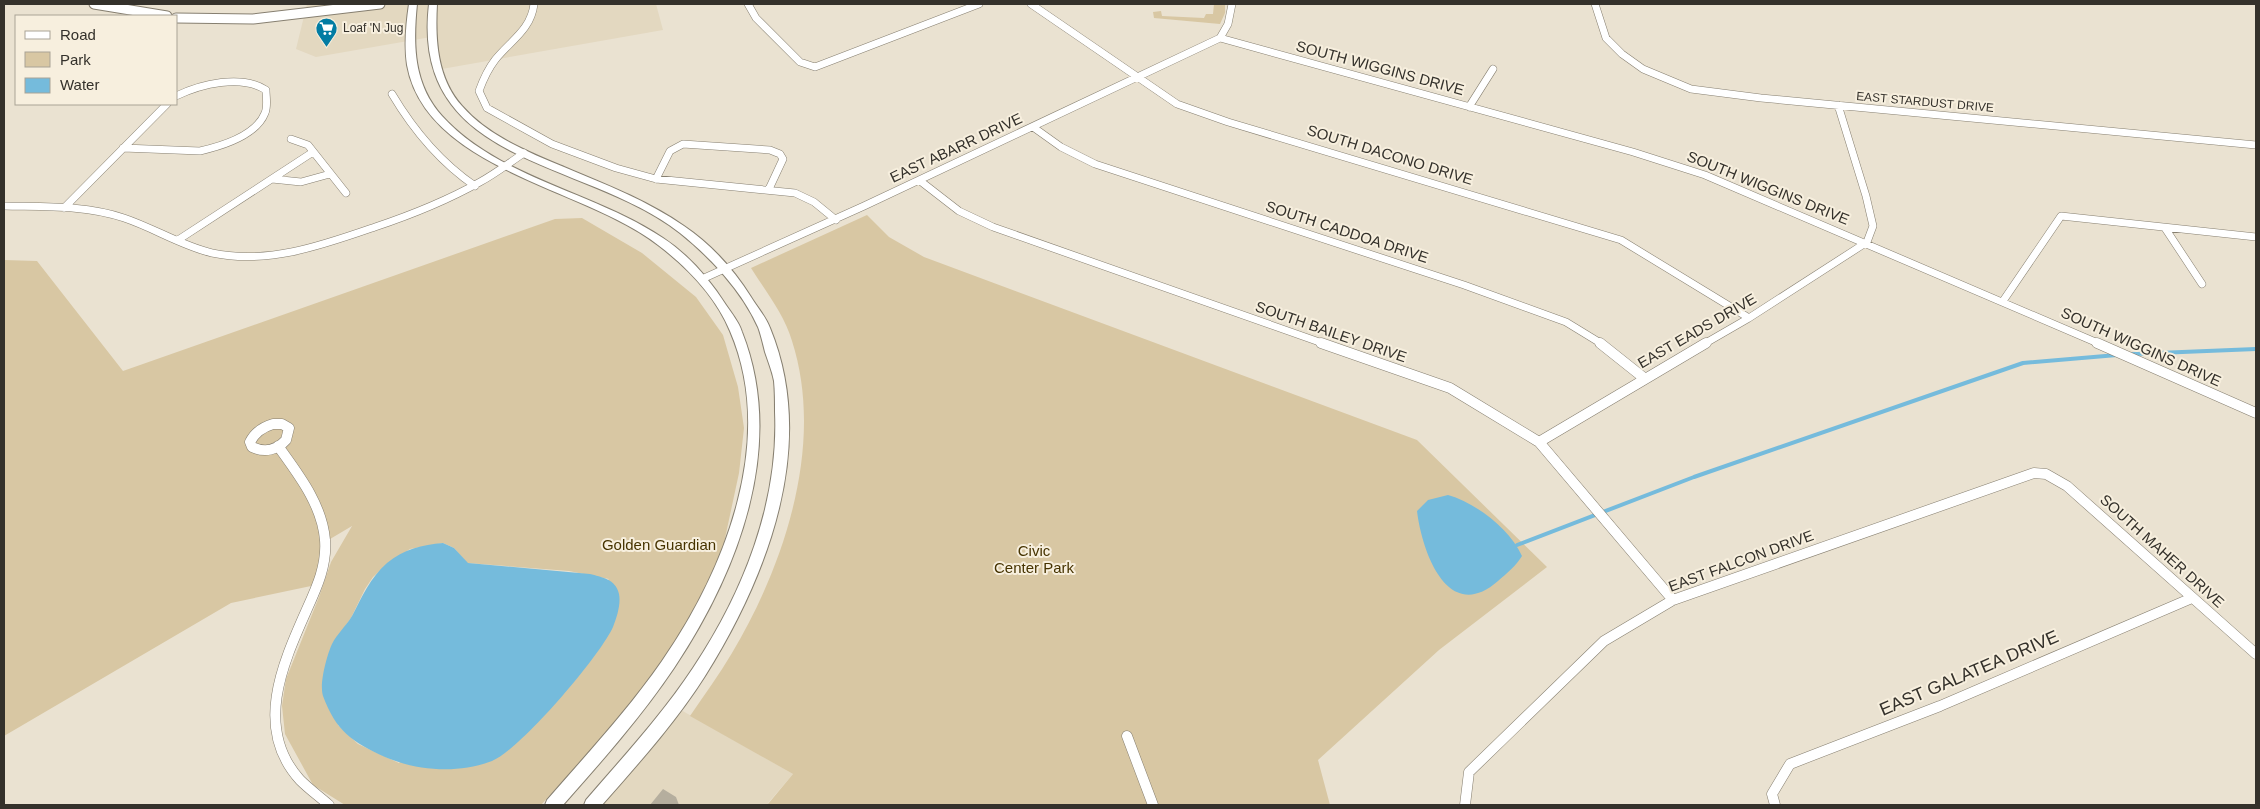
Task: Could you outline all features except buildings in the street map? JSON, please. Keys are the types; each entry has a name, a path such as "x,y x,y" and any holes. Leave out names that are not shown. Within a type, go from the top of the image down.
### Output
{"main road":[{"path":"413,4 409,53 415,79 424,98 439,119 461,138 506,165 640,228 672,249 702,279 723,306 744,353 754,396 756,422 754,454 742,511 719,575 682,644 635,709 553,805"},
{"path":"433,4 431,49 438,74 446,91 461,110 475,122 524,153 659,215 693,238 725,269 747,297 761,322 775,360 782,390 783,443 772,511 752,572 711,652 667,716 592,805"}],"street":[{"path":"94,4 161,15"},
{"path":"302,15 306,4"},
{"path":"178,18 246,20 302,15 380,4"},
{"path":"534,4 532,18 528,25 496,59 485,74 479,91 487,108 552,144 616,168 656,179 769,189 801,195 814,202 836,220"},
{"path":"748,4 756,18 800,62 815,67 979,4"},
{"name":"SOUTH DACONO DRIVE","path":"1031,4 1177,104 1228,122 1621,240 1749,318"},
{"path":"1220,38 1228,24 1232,4"},
{"path":"1595,4 1606,38"},
{"name":"EAST ABARR DRIVE","path":"702,279 836,220 1220,38"},
{"name":"SOUTH WIGGINS DRIVE","path":"1220,38 1705,175 1867,242 2256,413"},
{"name":"EAST STARDUST DRIVE","path":"1606,38 1622,54 1643,69 1690,89 2256,145"},
{"path":"1469,107 1493,69"},
{"path":"123,148 200,151 216,148 248,131 258,123 266,111 266,90 257,84 207,85 178,95"},
{"path":"392,94 406,118 424,139 454,171 475,186"},
{"path":"64,208 166,105"},
{"path":"1838,105 1873,226 1867,242"},
{"name":"SOUTH CADDOA DRIVE","path":"1033,127 1061,147 1095,164 1464,285 1566,322 1596,339 1644,378"},
{"path":"291,139 308,145 346,193"},
{"path":"656,179 670,151 683,144 761,149 777,152 783,160 769,189"},
{"path":"178,240 312,152"},
{"path":"4,206 85,210 123,218 199,249 229,256 270,256 323,245 400,218 475,186 524,153"},
{"path":"272,179 284,182 307,183 330,174"},
{"name":"SOUTH BAILEY DRIVE","path":"919,180 959,211 993,227 1450,388 1539,442 1672,600"},
{"path":"2003,301 2061,216 2256,236"},
{"path":"2165,228 2202,284"},
{"name":"EAST EADS DRIVE","path":"1539,442 1644,378 1749,318 1867,242"},
{"path":"278,446 318,507 325,542 320,579 288,649 280,675 275,701 277,736 289,766 312,793 330,805"},
{"name":"EAST FALCON DRIVE","path":"1465,805 1469,772 1476,765 1604,641 1672,600 2023,476 2034,473 2046,474"},
{"name":"SOUTH MAHER DRIVE","path":"2046,474 2067,486 2256,654"},
{"name":"EAST GALATEA DRIVE","path":"1773,800 1790,764 1940,706 2192,598"},
{"path":"1126,736 1153,805"}],"shaded area":[{"path":"307,4 656,4 663,30 436,70 431,37 316,57 296,49"},
{"path":"674,706 793,774 768,803 771,805 592,805"}],"green space":[{"path":"1214,4 1225,4 1225,13 1220,24 1154,18 1153,12 1161,11 1162,16 1204,18 1206,14 1213,14"},
{"name":"Civic Center Park","path":"867,215 889,237 924,257 1417,440 1547,567 1439,650 1318,760 1330,805 768,804 793,774 690,716 732,653 768,581 783,542 794,502 801,461 804,420 801,380 792,341 779,312 751,268"},
{"name":"Golden Guardian","path":"582,218 642,253 696,297 723,335 738,387 744,428 739,473 721,557 684,632 632,705 541,805 345,805 313,785 285,734 282,706 286,679 331,562 352,526 325,542 323,567 311,586 231,603 4,736 4,260 37,261 123,371 555,219","holes":["443,543 454,548 467,563 569,571 609,579 399,763 358,744 338,725 332,645 351,618 373,577 387,564 410,549"]}],"water":[{"path":"1448,495 1470,504 1491,518 1509,536 1522,556 1498,581 1480,592 1465,594 1452,589 1441,578 1432,563 1425,545 1417,511 1428,500"},
{"path":"443,543 454,548 468,563 590,574 611,582 615,585 619,594 616,619 605,641 577,679 540,721 505,753 492,761 466,768 452,769 424,768 398,762 363,746 340,727 328,708 322,691 324,670 332,644 352,616 376,575 393,558 407,551"}],"waterway":[{"path":"2133,354 2256,349"},
{"path":"1517,545 1694,477 2023,363 2117,355"}],"place":[{"name":"Loaf 'N Jug","path":"327,47"}]}
